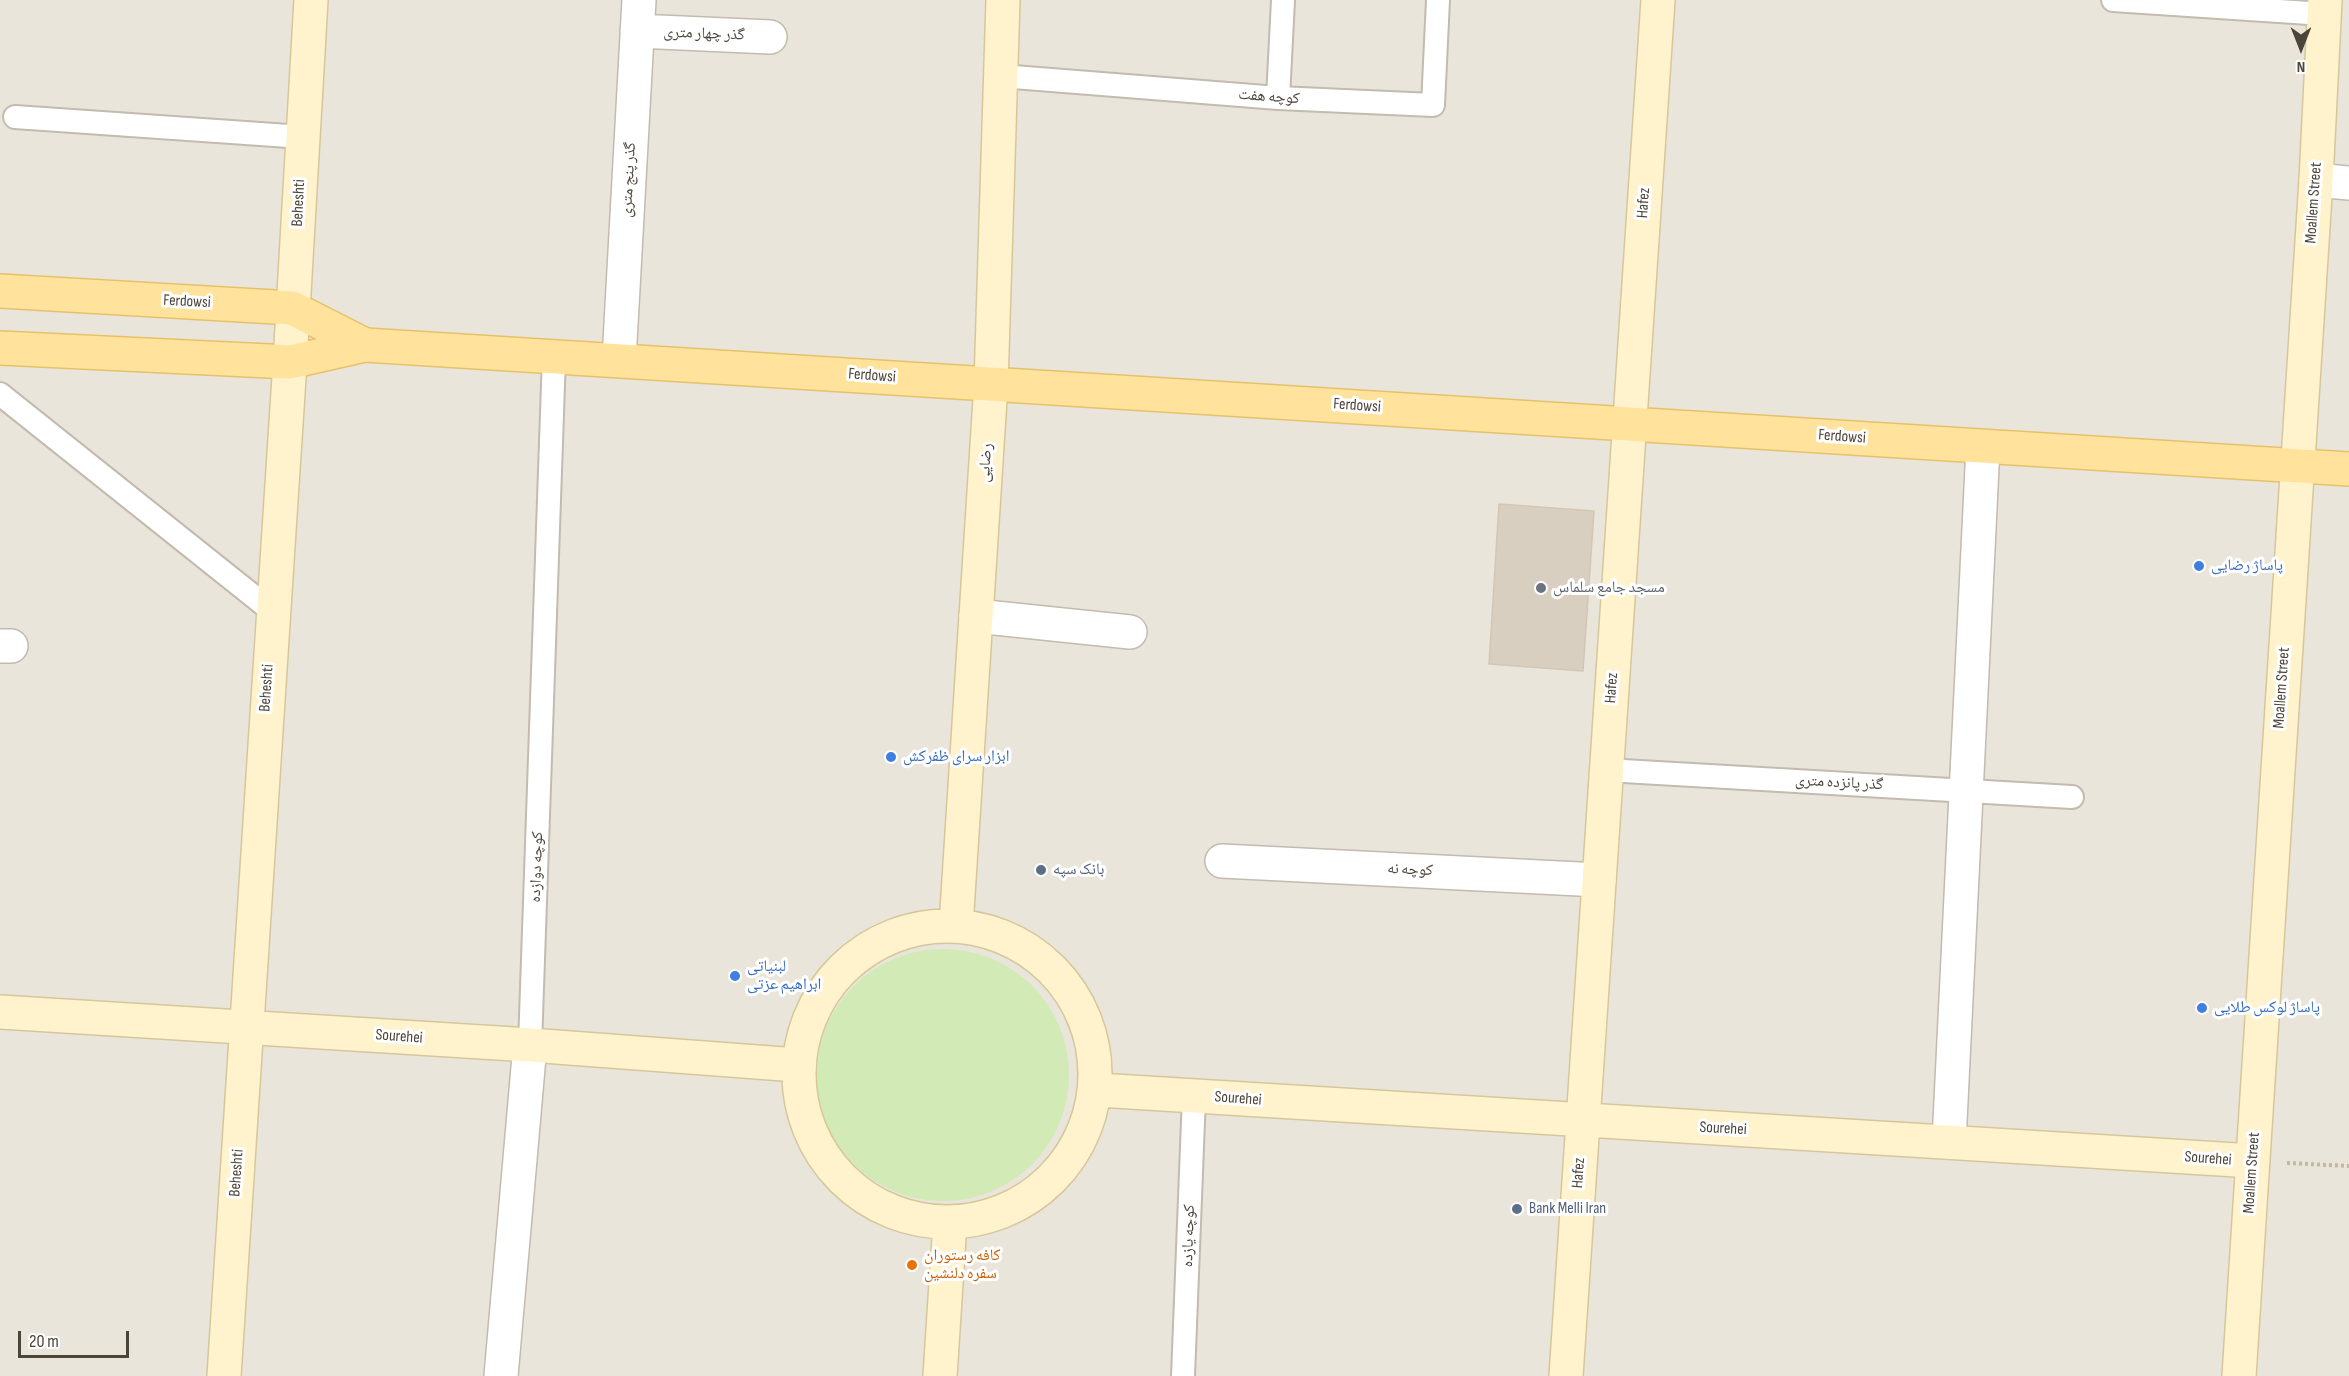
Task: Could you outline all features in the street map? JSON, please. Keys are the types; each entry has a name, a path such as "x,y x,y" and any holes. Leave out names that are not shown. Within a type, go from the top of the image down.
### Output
{"main road":[{"name":"Ferdowsi","path":"0,291 292,309 365,345"},
{"name":"Ferdowsi","path":"0,348 290,362 365,345 2349,469"}],"street":[{"name":"Beheshti","path":"224,1376 290,362 310,0"},
{"name":"رضایی","path":"956,926 991,384 1003,0"},
{"name":"Hafez","path":"1566,1376 1658,0"},
{"name":"Moallem Street","path":"2239,1376 2316,180 2325,7"},
{"name":"گذر چهار متری","path":"638,16 770,37"},
{"name":"گذر پنج متری","path":"619,360 638,16"},
{"path":"2316,180 2349,183"},
{"path":"1949,1142 1983,447"},
{"path":"976,616 1130,632"},
{"name":"کوچه نه","path":"1222,861 1599,880"},
{"path":"956,926 1001,936 1041,960 1072,995 1091,1037 1098,1090 1085,1129 1061,1169 1026,1200 984,1218 950,1222 892,1213 851,1189 820,1154 802,1112 797,1065 807,1020 831,980 866,949 909,930 956,926"},
{"name":"Sourehei","path":"0,1012 530,1045 797,1065"},
{"name":"کوچه دوازده","path":"501,1376 530,1045"},
{"name":"Sourehei","path":"1098,1090 2253,1161"},
{"path":"940,1376 950,1222"}],"lane":[{"path":"1278,98 1283,0"},
{"name":"کوچه هفت","path":"1001,76 1278,98 1433,105 1438,0"},
{"path":"2113,0 2325,7"},
{"path":"15,117 303,137"},
{"name":"کوچه دوازده","path":"530,1045 554,356"},
{"path":"0,394 272,611"},
{"name":"گذر پانزده متری","path":"1606,770 2072,797"},
{"name":"کوچه یازده","path":"1183,1376 1194,1096"}],"path":[{"name":"Sourehei","path":"2253,1161 2349,1166"}],"shaded area":[{"path":"0,0 2349,0 2349,1376 0,1376"}],"green space":[{"path":"943,949 968,952 991,959 1013,970 1032,986 1048,1005 1059,1027 1066,1050 1069,1075 1066,1100 1059,1123 1048,1145 1032,1164 1013,1180 991,1191 968,1198 943,1201 918,1198 895,1191 873,1180 854,1164 838,1145 827,1123 820,1100 817,1075 820,1050 827,1027 838,1005 854,986 873,970 895,959 918,952"}],"building":[{"name":"مسجد جامع سلماس","path":"1499,504 1594,511 1583,671 1489,664"}],"place":[{"name":"پاساژ رضایی","path":"2199,566"},
{"name":"مسجد جامع سلماس","path":"1541,588"},
{"name":"ابزار سرای ظفرکش","path":"891,757"},
{"name":"بانک سپه","path":"1041,870"},
{"name":"لبنیاتی ابراهیم عزتی","path":"735,976"},
{"name":"پاساژ لوکس طلایی","path":"2202,1008"},
{"name":"Bank Melli Iran","path":"1517,1209"},
{"name":"کافه رستوران سفره دلنشین","path":"912,1265"}]}
